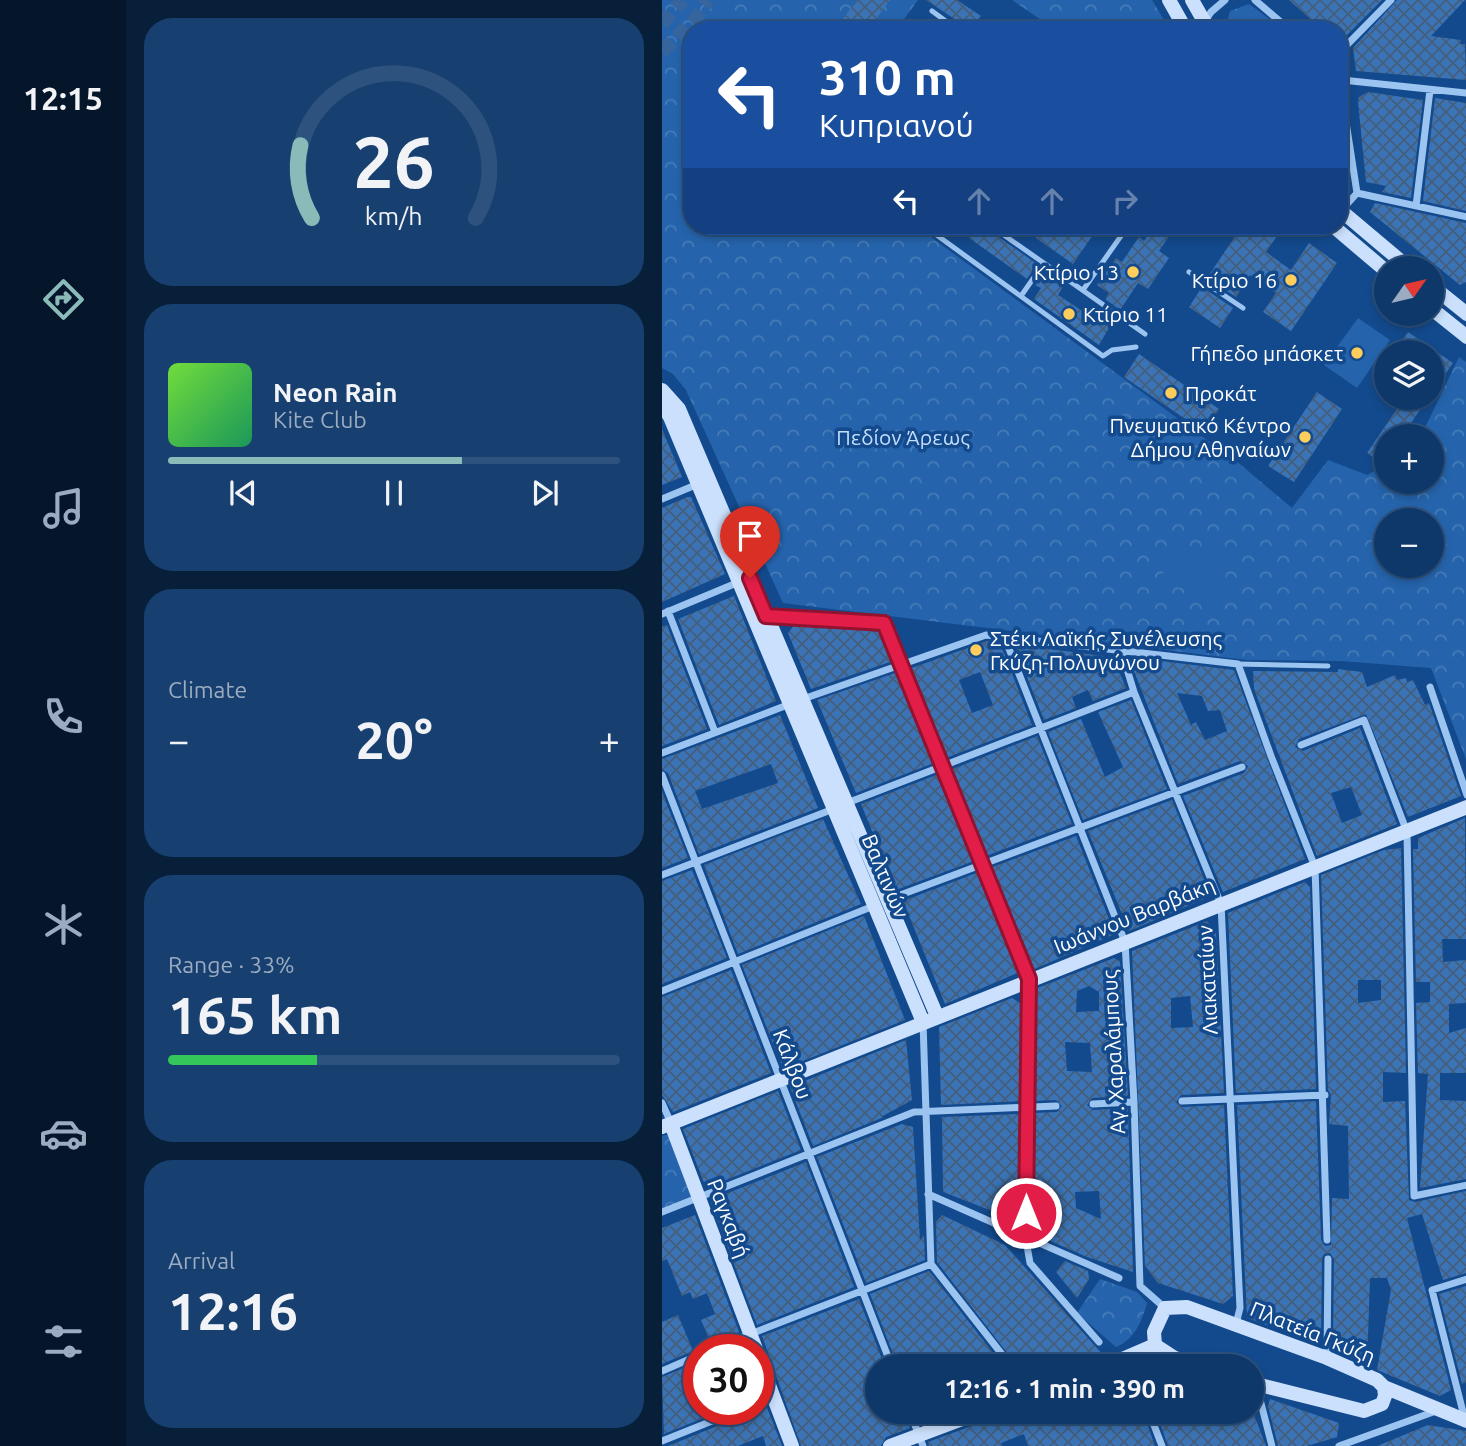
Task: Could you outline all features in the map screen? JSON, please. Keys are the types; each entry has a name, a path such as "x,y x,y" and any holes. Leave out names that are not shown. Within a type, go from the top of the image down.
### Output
{"street":[{"path":"1168,0 1181,21"},
{"path":"1192,0 1202,21"},
{"path":"1208,21 1225,0"},
{"path":"1255,0 1280,21"},
{"path":"1348,44 1391,0"},
{"path":"1348,80 1466,93"},
{"path":"1416,206 1430,90"},
{"path":"1348,133 1357,193"},
{"path":"1357,193 1466,217"},
{"path":"1348,203 1357,193"},
{"path":"1348,218 1394,256"},
{"path":"1344,235 1374,261"},
{"path":"1444,296 1466,314"},
{"path":"1444,319 1466,337"},
{"name":"Βαλτινών","path":"662,390 679,410 703,482"},
{"name":"Βαλτινών","path":"662,405 703,482 883,902 930,1019 924,1112 931,1264"},
{"path":"662,499 703,482"},
{"path":"715,732 665,613 744,580"},
{"name":"Βαλτινών","path":"744,580 766,616 796,701"},
{"path":"766,616 884,623 1029,979 1026,1240 1030,1263 1099,1342"},
{"path":"662,753 796,701 986,635 1122,653 1238,664 1270,756 1315,867 1328,1240"},
{"name":"Αγ. Χαραλάμπους","path":"1004,636 1125,943 1140,1286 1165,1308"},
{"name":"Λιακαταίων","path":"1122,653 1134,692 1221,904 1240,1308 1236,1324"},
{"path":"1430,687 1466,795"},
{"path":"662,875 1134,692"},
{"path":"1301,745 1364,720 1408,832 1414,1196 1466,1185"},
{"path":"662,991 883,902 1242,767"},
{"name":"Κάλβου","path":"662,775 887,1354"},
{"name":"Ιωάννου Βαρβάκη","path":"666,1125 1466,807"},
{"path":"1182,1101 1325,1095"},
{"path":"1093,1104 1134,1102"},
{"name":"Ραγκαβή","path":"662,1103 666,1125 699,1198 750,1333"},
{"path":"662,1212 810,1156 914,1112 1056,1106"},
{"path":"928,1194 1026,1240 1119,1278"},
{"path":"1327,1358 1328,1259"},
{"path":"750,1333 931,1264 1002,1354"},
{"path":"1466,1279 1432,1290 1463,1396 1466,1421"},
{"name":"Πλατεία Γκύζη","path":"1165,1308 1187,1307 1236,1324 1327,1358 1377,1380 1384,1387 1382,1404 1364,1411 1264,1386"},
{"path":"1155,1345 1154,1332 1165,1308"},
{"path":"1141,1354 1155,1345"},
{"path":"1155,1345 1169,1354"},
{"path":"662,1371 683,1362"},
{"path":"1384,1387 1466,1421"},
{"path":"774,1399 792,1446"},
{"path":"1339,1446 1440,1409"},
{"path":"1264,1418 1272,1446"},
{"path":"915,1424 921,1441"},
{"path":"890,1446 921,1441 956,1424"},
{"path":"1153,1424 1162,1446"},
{"path":"662,1441 702,1425"}],"lane":[{"path":"932,11 946,21"},
{"path":"1004,235 1145,334"},
{"path":"1083,290 1122,235"},
{"path":"938,236 1103,356 1112,350 1136,347"},
{"path":"1021,296 1044,262"},
{"path":"1189,272 1243,308"},
{"path":"1238,664 1328,666"}],"green space":[{"name":"Πεδίον Άρεως","path":"662,0 918,0 903,21 683,21 683,235 928,235 1241,465 1292,508 1328,460 1367,475 1374,471 1374,494 1444,494 1444,424 1427,424 1434,410 1444,410 1444,388 1459,357 1466,362 1466,759 1431,668 1341,661 1247,660 783,603 686,390 673,374 662,368"},
{"path":"1012,0 1152,0 1165,21 1043,21"},
{"path":"1249,4 1272,21 1227,21 1230,11"},
{"name":"Γήπεδο μπάσκετ","path":"1358,318 1390,340 1374,340 1374,363 1357,388 1324,365"},
{"path":"1170,543 1231,556 1220,597 1161,583"},
{"path":"669,1134 695,1196 662,1210 662,1136"},
{"path":"1100,1279 1137,1292 1147,1303 1133,1334 1116,1347 1077,1313"}],"building":[{"path":"857,0 890,0 874,21 842,21"},
{"path":"926,0 957,0 981,16 977,21 958,21"},
{"path":"1289,0 1382,0 1348,34 1348,21 1313,21"},
{"path":"1397,0 1465,0 1431,36 1461,40 1460,44 1465,44 1466,80 1356,71 1353,48"},
{"path":"1368,92 1423,100 1411,198 1382,192 1386,186 1366,182 1358,102 1359,97"},
{"path":"1435,98 1466,103 1466,211 1423,201"},
{"path":"1375,203 1466,223 1466,282 1460,285 1444,272 1444,256 1424,256 1370,212"},
{"path":"971,235 996,235 1037,264 1027,279 969,238"},
{"path":"1038,235 1093,235 1073,264 1036,238"},
{"name":"Κτίριο 13","path":"1148,235 1169,236 1159,251 1169,258 1148,289 1138,283 1120,310 1105,299 1109,293 1097,285 1116,258 1122,262 1139,237 1144,241"},
{"name":"Κτίριο 16","path":"1236,235 1278,235 1266,252 1291,270 1309,243 1337,263 1291,331 1263,312 1276,293 1250,275 1236,297 1207,278"},
{"name":"Κτίριο 11","path":"1044,272 1064,285 1058,295 1093,318 1099,308 1114,319 1099,345 1034,299 1041,288 1035,285"},
{"path":"1202,287 1233,308 1220,328 1189,307"},
{"path":"1408,332 1420,340 1402,340"},
{"name":"Προκάτ","path":"1139,354 1219,409 1204,432 1124,377"},
{"path":"1444,357 1453,363 1444,376"},
{"name":"Πνευματικό Κέντρο Δήμου Αθηναίων","path":"1317,392 1342,409 1294,482 1268,466"},
{"path":"1396,410 1420,410 1410,424 1387,424"},
{"path":"662,429 682,477 662,485"},
{"path":"1374,443 1374,458 1367,453"},
{"path":"691,497 725,574 662,602 662,508"},
{"path":"734,596 776,701 719,725 678,619"},
{"path":"795,624 881,632 893,661 811,689 788,633"},
{"path":"667,625 707,729 662,746 662,627"},
{"path":"987,641 998,643 1032,725 946,758 909,669","holes":["980,672 993,705 972,713 959,680"]},
{"path":"1026,646 1103,656 1106,663 1114,659 1126,688 1093,701 1088,690 1072,697 1076,708 1044,720 1016,649"},
{"path":"1145,659 1234,670 1305,859 1223,892 1183,796 1244,773 1248,766 1240,761 1178,784 1134,671","holes":["1177,693 1202,696 1208,711 1220,710 1227,731 1205,740 1196,722 1191,725"]},
{"path":"1338,669 1362,672 1367,687 1395,675 1397,680 1413,680 1425,705 1429,703 1461,796 1408,817 1366,714 1299,739 1295,747 1303,751 1360,728 1397,824 1317,856 1254,689 1253,671 1338,672","holes":["1351,787 1362,815 1342,823 1331,793"]},
{"path":"898,672 934,763 856,793 817,700"},
{"path":"1131,700 1167,789 1083,820 1048,732 1081,719 1105,777 1123,767 1098,712"},
{"path":"780,715 818,808 699,854 668,773 662,769 662,759","holes":["771,764 778,783 702,809 695,791"]},
{"path":"1037,736 1072,824 986,856 950,770"},
{"path":"939,774 974,861 896,890 861,804"},
{"path":"662,792 688,858 662,868"},
{"path":"1172,800 1211,896 1129,931 1088,831"},
{"path":"1465,818 1466,939 1442,939 1443,962 1466,960 1466,1003 1449,1004 1449,1033 1466,1028 1466,1073 1440,1073 1440,1100 1466,1101 1466,1179 1420,1188 1428,1074 1418,1073 1416,1003 1430,1002 1430,982 1416,982 1413,849 1418,849 1418,838"},
{"path":"823,819 861,904 738,954 704,865"},
{"path":"1076,836 1115,934 1032,970 990,868"},
{"path":"1401,848 1406,1073 1383,1072 1383,1102 1405,1101 1409,1200 1415,1202 1466,1191 1466,1273 1443,1280 1422,1214 1407,1218 1451,1390 1440,1396 1377,1370 1391,1290 1387,1278 1370,1278 1367,1365 1333,1350 1334,1259 1330,1253 1324,1254 1322,1259 1321,1341 1317,1344 1247,1318 1237,1105 1316,1101 1321,1240 1325,1246 1331,1245 1332,1198 1349,1199 1348,1126 1329,1124 1331,1095 1328,1090 1321,875 1384,850","holes":["1358,980 1381,980 1381,1000 1358,1003"]},
{"path":"692,870 727,958 662,984 662,881"},
{"path":"979,872 1020,972 945,1004 903,901"},
{"path":"1305,882 1310,887 1316,1089 1236,1093 1228,913"},
{"path":"864,916 905,1020 783,1069 742,965"},
{"path":"1207,921 1216,932 1224,1093 1181,1095 1176,1102 1182,1107 1224,1105 1233,1296 1223,1304 1158,1283 1145,1266 1132,951","holes":["1190,996 1193,1027 1171,1028 1171,998"]},
{"path":"1114,958 1120,961 1128,1096 1092,1098 1087,1105 1093,1110 1128,1108 1133,1272 1087,1257 1037,1235 1036,1204 1033,1205 1034,1113 1057,1112 1062,1106 1056,1100 1034,1101 1035,989","holes":["1089,986 1099,992 1099,1011 1076,1012 1077,991","1065,1042 1090,1043 1092,1072 1067,1071","1099,1191 1101,1219 1076,1208 1075,1192"]},
{"path":"731,970 771,1073 673,1112 662,1095 662,997"},
{"path":"1012,998 1023,1005 1021,1101 941,1105 939,1027"},
{"path":"906,1040 912,1100 881,1117 884,1117 813,1146 790,1087"},
{"path":"778,1091 801,1150 706,1188 683,1129"},
{"path":"1021,1114 1020,1210 1005,1216 943,1192 942,1117"},
{"path":"902,1124 913,1127 920,1240 924,1235 925,1260 866,1283 817,1157"},
{"path":"806,1162 854,1287 757,1325 710,1200"},
{"path":"695,1215 739,1332 707,1334 701,1320 715,1314 707,1293 693,1299 690,1292 682,1296 667,1259 662,1261 662,1228"},
{"path":"942,1215 1005,1245 1102,1354 1008,1354 937,1262 936,1222"},
{"path":"1065,1261 1088,1271 1089,1279 1077,1298 1056,1272"},
{"path":"929,1271 994,1354 893,1354 870,1294"},
{"path":"1466,1286 1466,1382 1462,1384 1439,1294"},
{"path":"859,1299 880,1354 865,1354 865,1424 908,1424 910,1428 886,1437 881,1446 801,1446 774,1370 774,1334 767,1334"},
{"path":"678,1315 686,1334 683,1334 683,1355 662,1364 662,1322"},
{"path":"683,1368 683,1425 686,1425 664,1434 662,1377"},
{"path":"1270,1399 1339,1423 1337,1437 1307,1446 1278,1446 1268,1406"},
{"path":"977,1424 1147,1424 1155,1446 1028,1446 1024,1434 1001,1443 1002,1446 929,1446 928,1442"},
{"path":"1160,1424 1258,1424 1266,1446 1168,1446"},
{"path":"719,1425 774,1425 782,1446 766,1446 763,1436 738,1446 668,1446"},
{"path":"1428,1425 1466,1431 1466,1446 1377,1446"}],"tunnel":[{"path":"662,24 683,0"},
{"path":"693,21 708,0"},
{"path":"662,52 683,31"}],"place":[{"name":"Κτίριο 13","path":"1133,272"},
{"name":"Κτίριο 16","path":"1291,280"},
{"name":"Κτίριο 11","path":"1069,314"},
{"name":"Γήπεδο μπάσκετ","path":"1357,353"},
{"name":"Προκάτ","path":"1171,393"},
{"name":"Πνευματικό Κέντρο Δήμου Αθηναίων","path":"1305,437"},
{"name":"Στέκι Λαϊκής Συνέλευσης Γκύζη-Πολυγώνου","path":"976,650"}],"route":[{"path":"750,578 766,616 884,623 1029,979 1026,1213"}]}
